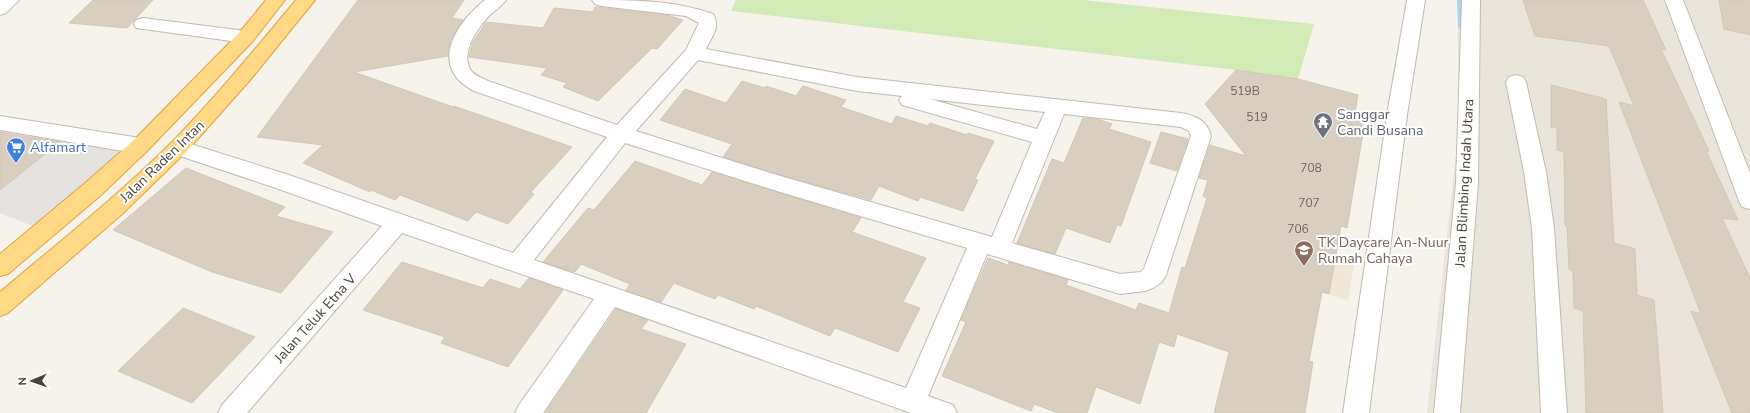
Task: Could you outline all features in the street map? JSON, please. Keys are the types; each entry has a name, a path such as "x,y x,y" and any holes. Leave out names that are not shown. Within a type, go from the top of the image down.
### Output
{"highway":[{"name":"Jalan Raden Intan","path":"0,267 92,190 140,146 246,38 276,0"},
{"name":"Jalan Raden Intan","path":"0,306 124,199 178,148 227,96 306,0"}],"street":[{"path":"497,0 490,4 471,25 460,44 458,62 461,70 471,81 481,86 621,134 777,183 1120,284 1145,281 1154,275 1201,136 1199,127 1192,122 1181,120 857,84 694,53"},
{"path":"518,263 621,134 694,53 707,28 708,23 706,18 689,12 601,0"},
{"path":"1356,413 1397,116 1416,0"},
{"name":"Jalan Blimbing Indah Utara","path":"1447,413 1467,183 1471,0"},
{"path":"1674,0 1750,200"},
{"path":"143,24 246,38"},
{"path":"1516,82 1535,172 1543,228 1554,413"},
{"path":"857,84 1043,138"},
{"path":"913,402 1043,138 1056,106"},
{"path":"0,123 140,146"},
{"path":"178,148 281,181 944,413"},
{"name":"Jalan Teluk Etna V","path":"231,413 398,223"},
{"path":"528,413 610,295"}],"shaded area":[{"path":"1458,0 1750,0 1750,413 1427,413 1458,136"},
{"path":"64,138 121,152 35,227 0,213 0,190"},
{"name":"TK Daycare An-Nuur Rumah Cahaya","path":"1262,236 1354,265 1348,301 1253,269"}],"green space":[{"path":"736,0 1083,0 1314,24 1298,79 1236,70 731,11"}],"building":[{"path":"93,0 153,0 127,28 69,23"},
{"path":"358,0 464,0 452,18 463,20 455,32 448,56 354,72 572,147 531,192 534,194 508,224 476,212 468,221 400,195 395,200 371,190 370,192 303,163 323,145 257,137"},
{"path":"1523,0 1643,0 1666,50 1661,49 1709,151 1706,151 1738,220 1722,218 1750,278 1750,413 1732,413 1691,311 1701,314 1619,102 1634,106 1609,46 1535,36"},
{"path":"1719,0 1750,0 1750,35 1724,29"},
{"path":"595,7 667,15 683,20 657,49 652,48 598,101 563,87 567,83 541,75 547,68 469,57 473,42 486,22 543,28 554,8 593,12"},
{"path":"1236,70 1298,79 1358,95 1355,112 1364,115 1361,132 1363,133 1347,228 1341,226 1329,294 1322,292 1309,361 1313,362 1305,413 1214,413 1229,352 1177,334 1174,347 1159,342 1140,404 1096,387 1087,413 1058,413 1034,404 1031,411 942,376 966,322 961,320 988,258 1008,265 1009,262 1068,280 1066,285 1136,310 1139,303 1169,313 1182,267 1185,268 1207,198 1203,196 1208,180 1199,178 1210,145 1246,156 1205,104"},
{"path":"742,81 765,88 766,86 796,96 803,86 846,100 841,107 892,124 896,116 928,126 930,123 967,135 968,133 994,141 975,179 978,180 963,211 920,197 918,201 879,186 871,200 777,174 723,157 732,144 660,120 685,89 726,103"},
{"path":"1551,85 1606,99 1614,243 1635,249 1637,295 1654,300 1663,413 1586,413 1583,311 1574,308 1573,271 1569,269 1567,226 1565,225 1564,152 1557,150 1557,128 1551,127"},
{"path":"1083,118 1097,119 1112,124 1109,129 1151,142 1121,226 1117,225 1110,243 1066,228 1055,254 1017,243 1052,159 1064,163"},
{"name":"Alfamart","path":"0,132 60,142 0,190"},
{"path":"1161,132 1188,139 1177,171 1150,163"},
{"path":"635,161 702,185 712,172 861,218 852,232 926,258 903,302 920,308 898,352 835,328 830,336 756,306 754,309 718,295 715,299 674,283 661,302 626,290 630,284 581,264 575,272 543,262 588,208 594,210"},
{"path":"186,168 285,207 276,216 333,232 281,293 212,272 113,230"},
{"path":"402,262 483,288 490,279 520,289 529,278 563,290 508,367 441,343 445,337 363,310"},
{"path":"183,308 255,337 192,403 118,371"},
{"path":"616,309 648,320 641,329 686,344 646,413 545,413"}],"waterway":[{"path":"1461,0 1462,27"}],"place":[{"name":"Sanggar Candi Busana","path":"1323,139"},
{"name":"Alfamart","path":"16,164"},
{"name":"TK Daycare An-Nuur Rumah Cahaya","path":"1304,267"}]}
